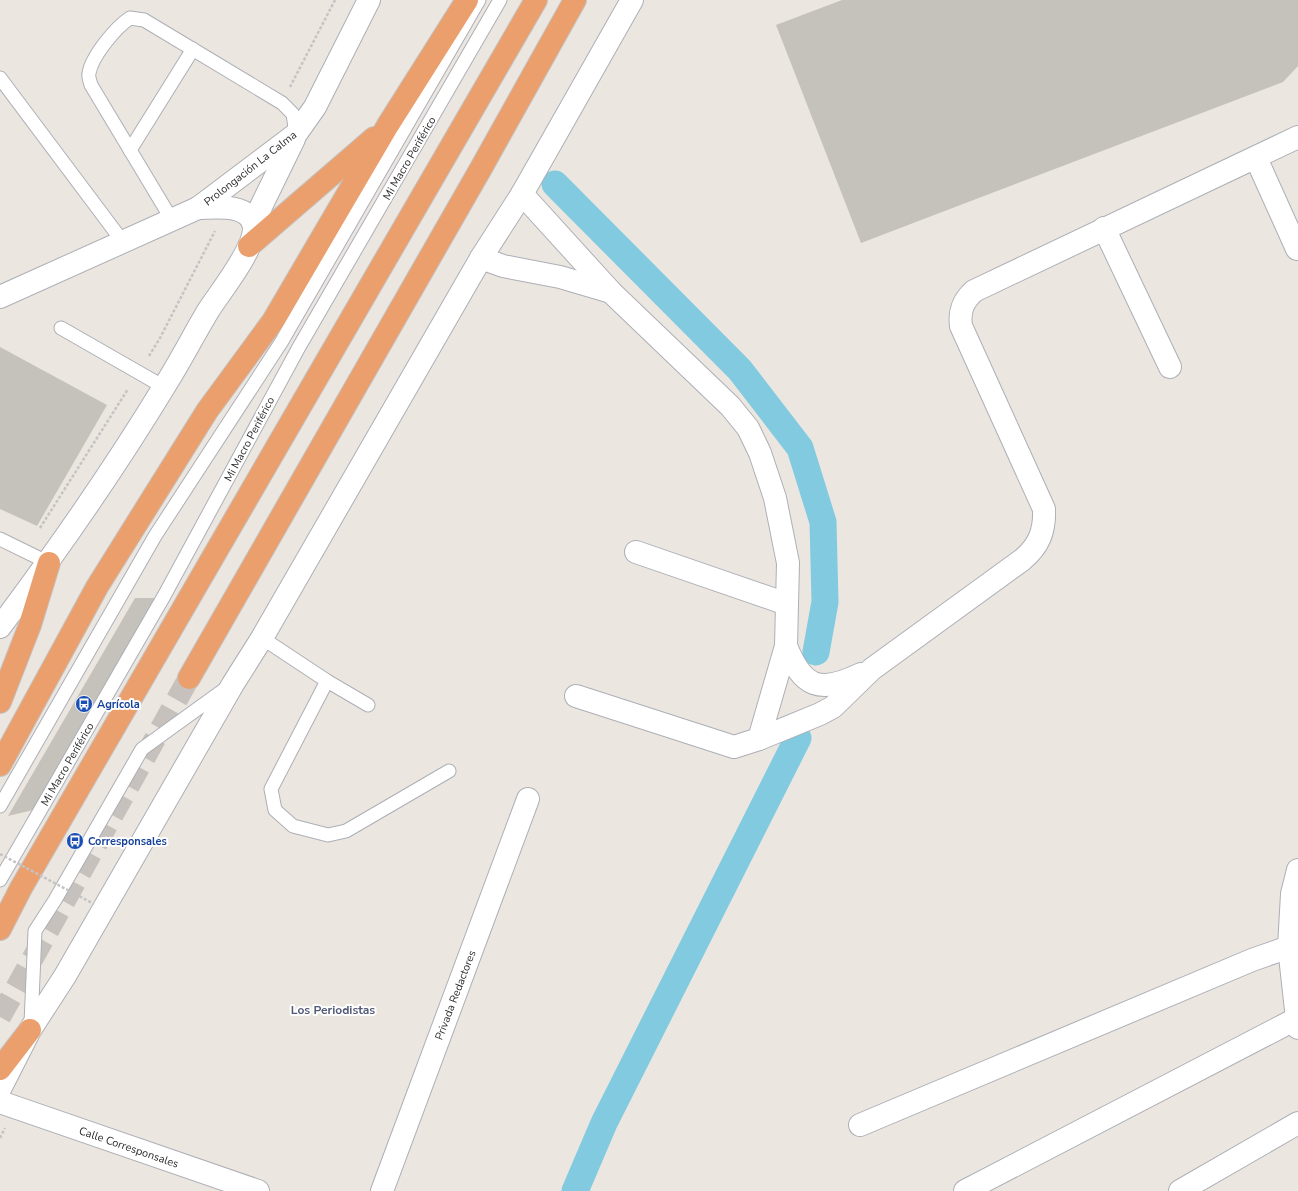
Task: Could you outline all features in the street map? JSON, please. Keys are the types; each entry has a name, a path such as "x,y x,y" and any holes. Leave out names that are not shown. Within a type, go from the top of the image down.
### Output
{"highway":[{"path":"0,765 97,587 207,411 273,321 388,125 467,0"},
{"path":"0,929 37,861 536,0"},
{"path":"189,678 480,170 575,0"},
{"path":"249,246 388,125"},
{"path":"0,702 30,626 49,563"},
{"path":"0,1068 30,1030"}],"street":[{"name":"Prolongación La Calma","path":"1,293 123,242 198,208 296,134 316,107 369,0"},
{"path":"0,1089 30,1030 65,976 481,258 522,194 632,0"},
{"path":"0,627 49,563 164,387 208,310 249,246 253,234 253,223 296,134"},
{"path":"576,696 734,747 759,739 820,714 833,706 872,669 1022,560 1034,548 1042,534 1044,521 1042,503 961,326 960,316 962,307 967,298 974,291 1298,137"},
{"path":"1256,158 1297,249"},
{"path":"522,194 612,293 711,387 748,428 760,453 775,498 788,563 786,646 759,739"},
{"name":"Prolongación La Calma","path":"198,208 228,208 246,215 253,223"},
{"path":"1104,228 1170,367"},
{"path":"481,258 503,266 560,277 612,293"},
{"path":"636,552 787,604"},
{"path":"786,646 793,665 804,679 817,684 830,686 842,683 872,669"},
{"name":"Privada Redactores","path":"382,1191 528,799"},
{"path":"964,1191 1297,1024 1289,947 1292,894 1298,870"},
{"path":"860,1125 1245,963 1289,947"},
{"name":"Calle Corresponsales","path":"0,1102 258,1191"},
{"path":"1180,1191 1298,1123"}],"lane":[{"name":"Mi Macro Periférico","path":"0,806 155,536 282,341 479,0"},
{"name":"Mi Macro Periférico","path":"0,880 164,596 299,347 500,0"},
{"path":"172,220 91,85 88,75 92,64 118,26 130,18 144,20 282,103 293,114 296,134"},
{"path":"130,150 193,49"},
{"path":"0,78 123,242"},
{"path":"61,328 139,371 164,387"},
{"path":"0,539 49,563"},
{"path":"262,638 327,681 368,705"},
{"path":"327,681 271,789 275,810 293,826 328,835 346,831 449,771"},
{"path":"30,1030 35,931 55,900 142,750 233,684"}],"path":[{"path":"282,103 335,0"},
{"path":"25,551 160,338 228,208"},
{"path":"0,854 94,904"}],"building":[{"path":"842,0 1298,0 1298,66 1283,82 861,243 776,25"},
{"path":"0,347 107,405 37,526 0,509"},
{"name":"Agrícola","path":"135,598 157,598 33,810 8,816"}],"waterway":[{"path":"555,184 740,370 800,448 823,522 825,602 816,652"},
{"path":"575,1191 604,1123 798,738"}],"tunnel":[{"path":"0,1017 189,678"}],"place":[{"name":"Agrícola","path":"84,704"},
{"name":"Corresponsales","path":"75,841"}],"district":[{"name":"Los Periodistas","path":"333,1010"}]}
